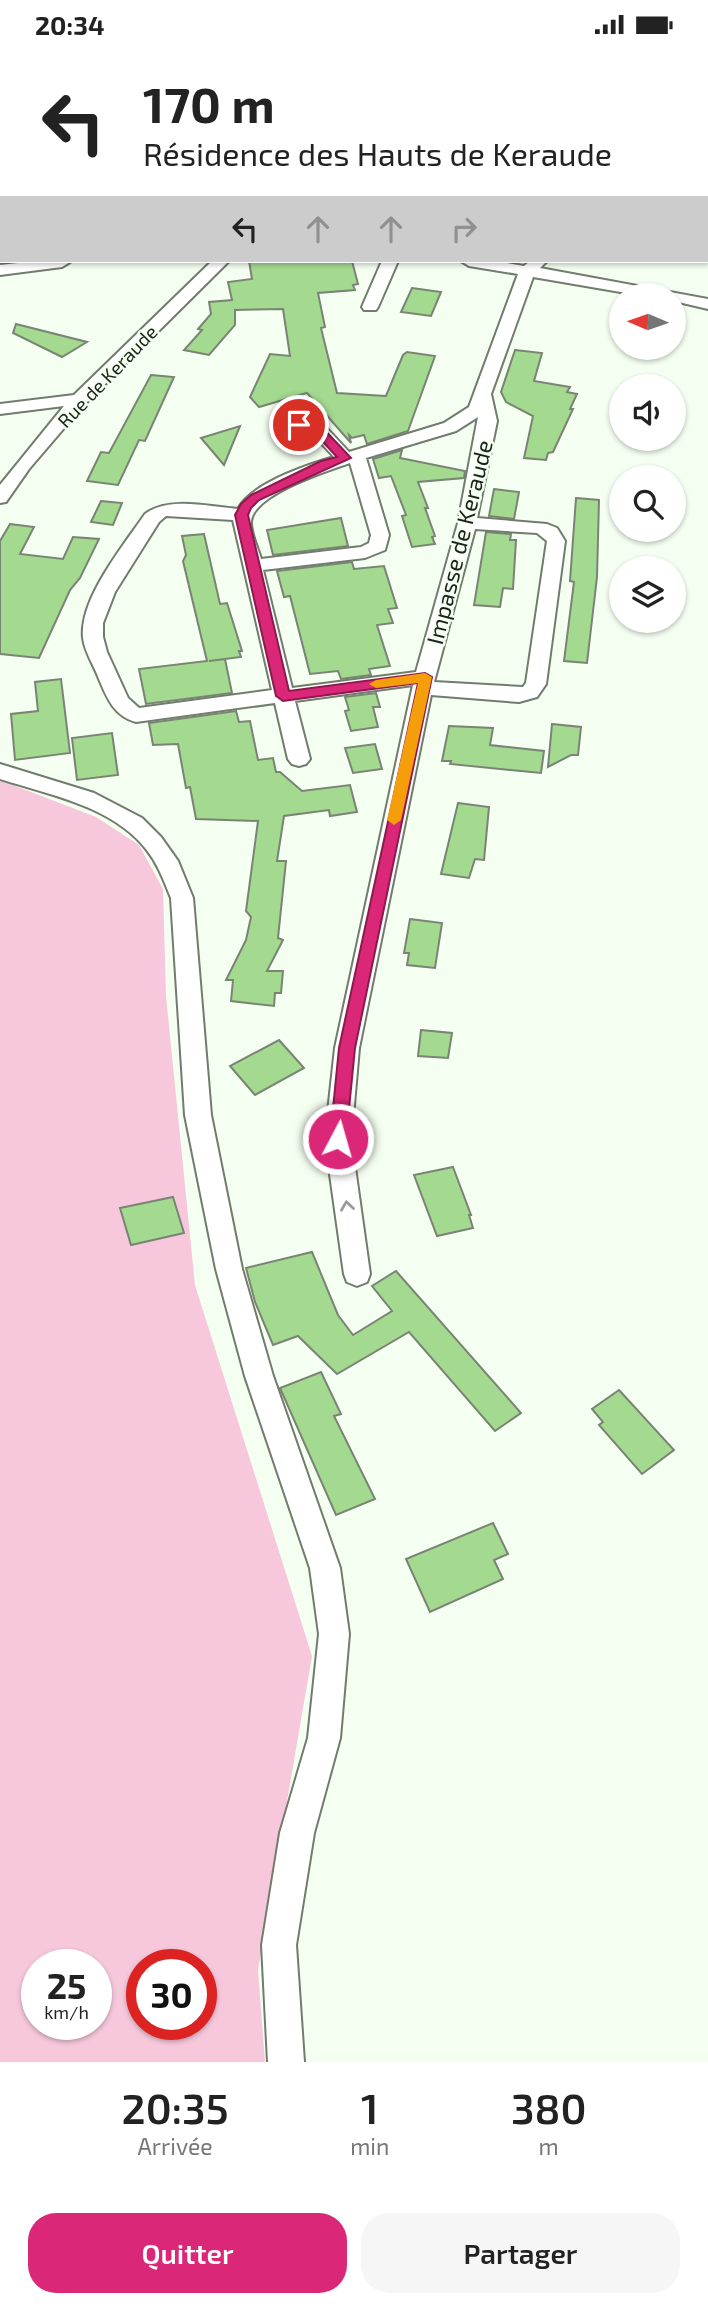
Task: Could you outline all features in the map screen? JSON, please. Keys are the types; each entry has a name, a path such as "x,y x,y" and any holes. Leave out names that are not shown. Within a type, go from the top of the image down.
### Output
{"street":[{"path":"0,269 53,263"},
{"name":"Rue de Keraude","path":"0,498 10,482 82,398 219,263"},
{"path":"370,307 389,263"},
{"path":"495,263 533,266 613,283"},
{"name":"Impasse de Keraude","path":"357,1274 338,1139 347,1048 424,682 467,523 488,421 482,392 533,266"},
{"path":"686,299 708,304"},
{"path":"299,758 252,566 242,515 245,506 255,498 325,464 460,423 477,409 482,392"},
{"path":"0,409 82,398"},
{"path":"252,566 365,552 378,546 380,535 350,457 315,426 284,423"},
{"path":"242,515 171,510 156,515 103,595 94,625 94,641 116,696 128,712 136,715 283,696 424,682 519,695 530,692 536,684 556,541 554,536 540,528 467,523"},
{"path":"0,771 111,809 133,821 150,837 175,873 182,898 198,1115 229,1269 259,1376 325,1568 334,1634 324,1738 297,1833 279,1945 286,2062"}],"shaded area":[{"path":"0,780 96,817 139,845 163,889 166,996 195,1285 312,1656 258,1970 265,2062 0,2062"}],"building":[{"path":"249,263 353,263 358,284 353,285 355,290 318,293 325,327 321,328 337,393 386,396 403,355 407,352 435,356 408,431 367,444 364,435 352,438 349,435 351,443 307,393 259,407 250,397 270,354 290,356 283,309 235,310 235,325 209,355 184,350 202,330 198,329 211,314 209,302 232,300 228,282 252,279"},
{"path":"412,288 441,292 431,316 401,312"},
{"path":"16,324 87,342 62,357 13,333"},
{"path":"515,350 542,353 534,381 570,387 567,392 577,394 553,452 548,453 546,460 524,458 533,416 506,402 501,392"},
{"path":"151,375 174,377 145,441 139,440 118,485 87,481 101,452 109,453"},
{"path":"240,426 224,465 201,438"},
{"path":"402,450 400,458 465,471 464,478 418,482 428,508 425,508 435,536 432,537 435,544 412,547 402,516 406,515 391,476 379,478 373,459"},
{"path":"494,489 519,492 514,519 489,516"},
{"path":"576,498 599,500 597,577 587,663 564,661 574,582 570,581"},
{"path":"101,501 122,503 113,525 91,522"},
{"path":"341,518 348,546 273,555 267,530"},
{"path":"10,524 34,527 20,554 63,559 73,537 99,539 80,578 70,590 39,658 0,654 0,541"},
{"path":"486,532 511,534 510,540 516,540 513,589 503,588 500,607 474,605"},
{"path":"204,534 220,604 227,603 242,651 239,651 241,657 225,659 232,693 146,704 139,669 207,661 183,561 186,555 182,536"},
{"path":"352,562 354,569 384,566 397,608 388,609 393,623 377,625 390,666 369,669 371,675 341,679 338,671 310,674 290,596 284,597 277,571"},
{"path":"61,679 70,753 15,760 11,714 38,711 35,682"},
{"path":"376,693 380,707 373,707 378,727 351,731 345,711 349,710 345,697"},
{"path":"236,711 239,722 250,721 258,760 273,758 276,772 280,772 302,791 350,785 357,812 330,816 329,810 284,816 277,861 286,861 278,938 283,940 267,971 283,971 281,993 275,993 274,1006 231,1001 233,980 226,980 246,940 251,917 246,911 258,821 196,819 190,787 186,788 178,744 153,745 149,723"},
{"path":"552,724 581,727 578,755 571,755 548,767"},
{"path":"449,726 493,728 490,745 544,751 541,773 442,761"},
{"path":"112,733 118,775 77,780 72,738"},
{"path":"375,744 382,769 353,773 345,748"},
{"path":"458,803 489,807 484,860 475,859 469,878 441,874"},
{"path":"410,919 442,923 435,968 407,965 409,953 404,953"},
{"path":"421,1030 452,1033 448,1058 418,1056"},
{"path":"279,1040 304,1068 255,1095 230,1066"},
{"path":"453,1167 471,1215 473,1228 437,1236 414,1175"},
{"path":"173,1197 184,1233 131,1245 120,1208"},
{"path":"312,1252 338,1315 353,1335 392,1311 372,1286 396,1271 521,1413 495,1431 409,1332 337,1374 298,1336 273,1345 255,1302 246,1268"},
{"path":"321,1372 341,1414 334,1416 375,1499 336,1515 280,1388"},
{"path":"619,1390 674,1450 642,1474 599,1425 603,1422 592,1409"},
{"path":"493,1523 508,1554 494,1560 503,1579 430,1612 406,1559"}],"slow traffic":[{"path":"376,684 425,677 394,820"}],"route":[{"path":"299,425 315,426 345,458 325,464 255,498 245,506 242,515 283,696 425,677 347,1048 338,1139"}]}
